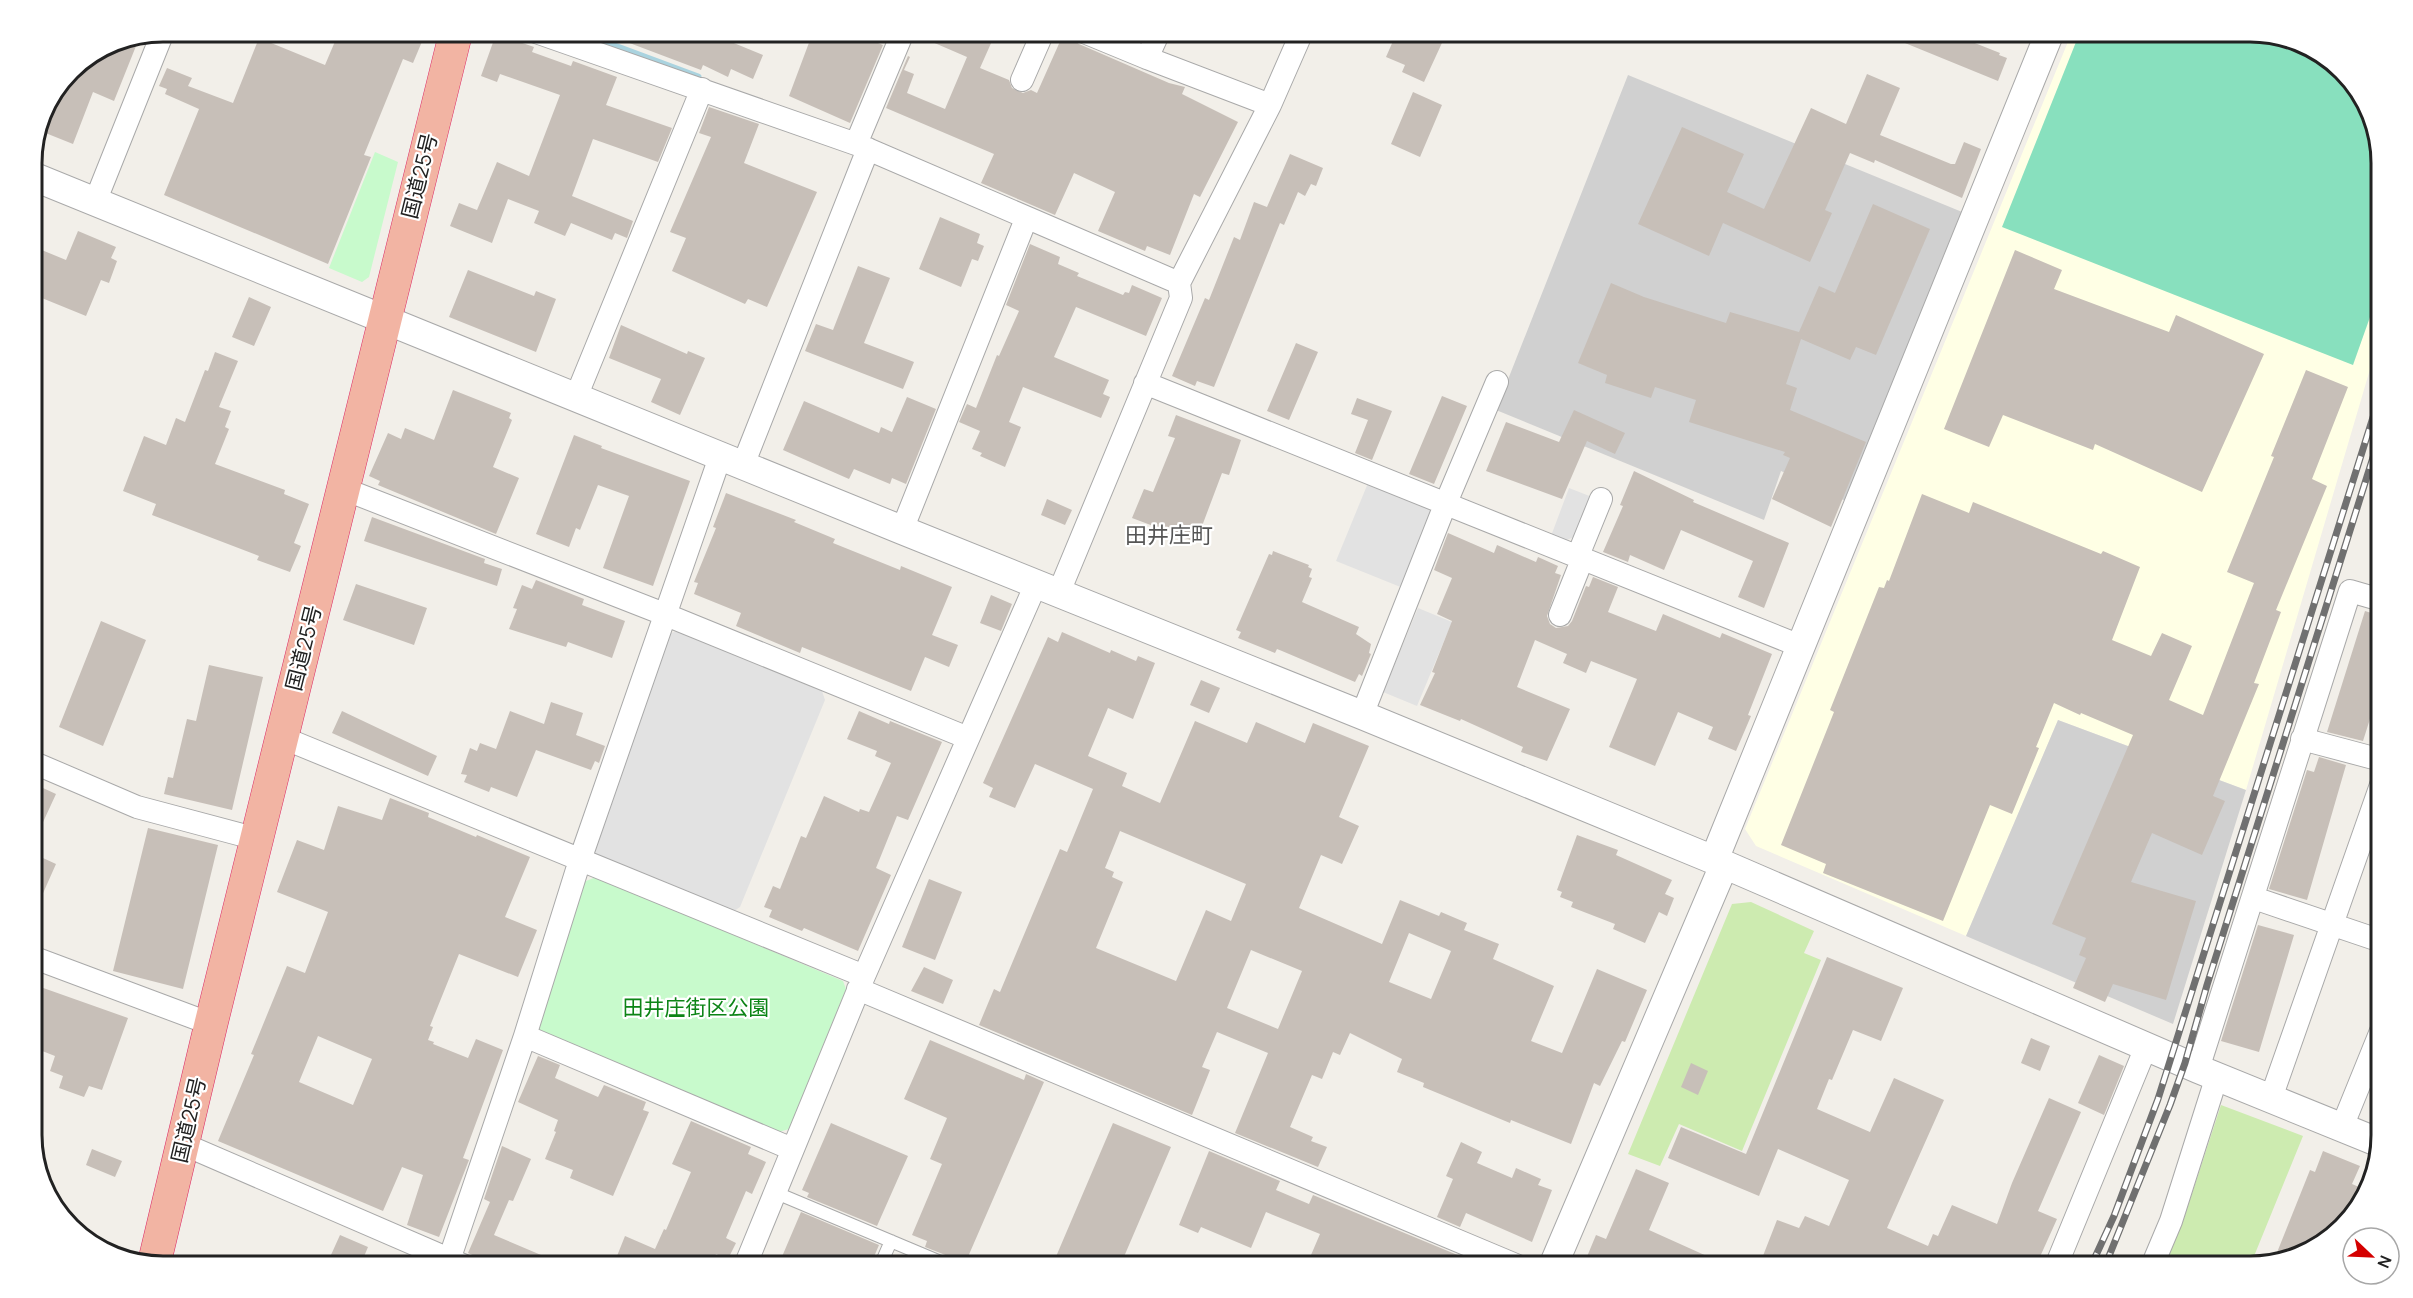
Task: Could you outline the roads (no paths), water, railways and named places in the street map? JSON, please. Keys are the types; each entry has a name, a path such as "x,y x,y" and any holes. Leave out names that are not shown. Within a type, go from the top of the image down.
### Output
{"highway":[{"name":"国道25号","path":"156,1256 281,737 454,42"}],"street":[{"path":"95,202 160,42"},
{"path":"565,42 862,147 1179,283"},
{"path":"456,1256 580,860 664,614 732,461 862,147 899,42"},
{"path":"1022,80 1039,42"},
{"path":"1108,42 1270,105"},
{"path":"1147,58 1154,42"},
{"path":"749,1256 861,983 968,738 1048,588 1145,382 1181,298 1179,283 1270,105 1298,42"},
{"path":"1563,1256 1719,862 1800,646 2046,42"},
{"path":"576,397 702,89"},
{"path":"42,180 1719,862 2146,1047 2371,1139"},
{"path":"902,530 1026,219"},
{"path":"1145,382 1445,505 1800,646"},
{"path":"1362,715 1445,505 1497,382"},
{"path":"344,489 664,614 968,738"},
{"path":"1560,615 1601,499"},
{"path":"2156,1256 2171,1221 2207,1072 2254,898 2350,591 2371,597"},
{"path":"281,737 580,860 1495,1256"},
{"path":"2302,739 2371,757"},
{"path":"42,766 137,807 257,839"},
{"path":"2271,1098 2371,813"},
{"path":"2254,898 2371,938"},
{"path":"42,961 211,1024"},
{"path":"525,1036 792,1149"},
{"path":"2060,1256 2146,1047"},
{"path":"2342,1128 2371,1056"},
{"path":"183,1144 436,1256"}],"lane":[{"path":"774,1192 926,1256"},
{"path":"884,1256 891,1241"}],"waterway":[{"path":"604,42 698,77"}],"railway":[{"path":"2096,1256 2114,1216 2158,1099 2371,424"},
{"path":"2109,1256 2185,1063 2207,985 2371,464"}],"district":[{"name":"田井庄町","path":"1169,535"}],"park label":[{"name":"田井庄街区公園","path":"696,1008"}]}
